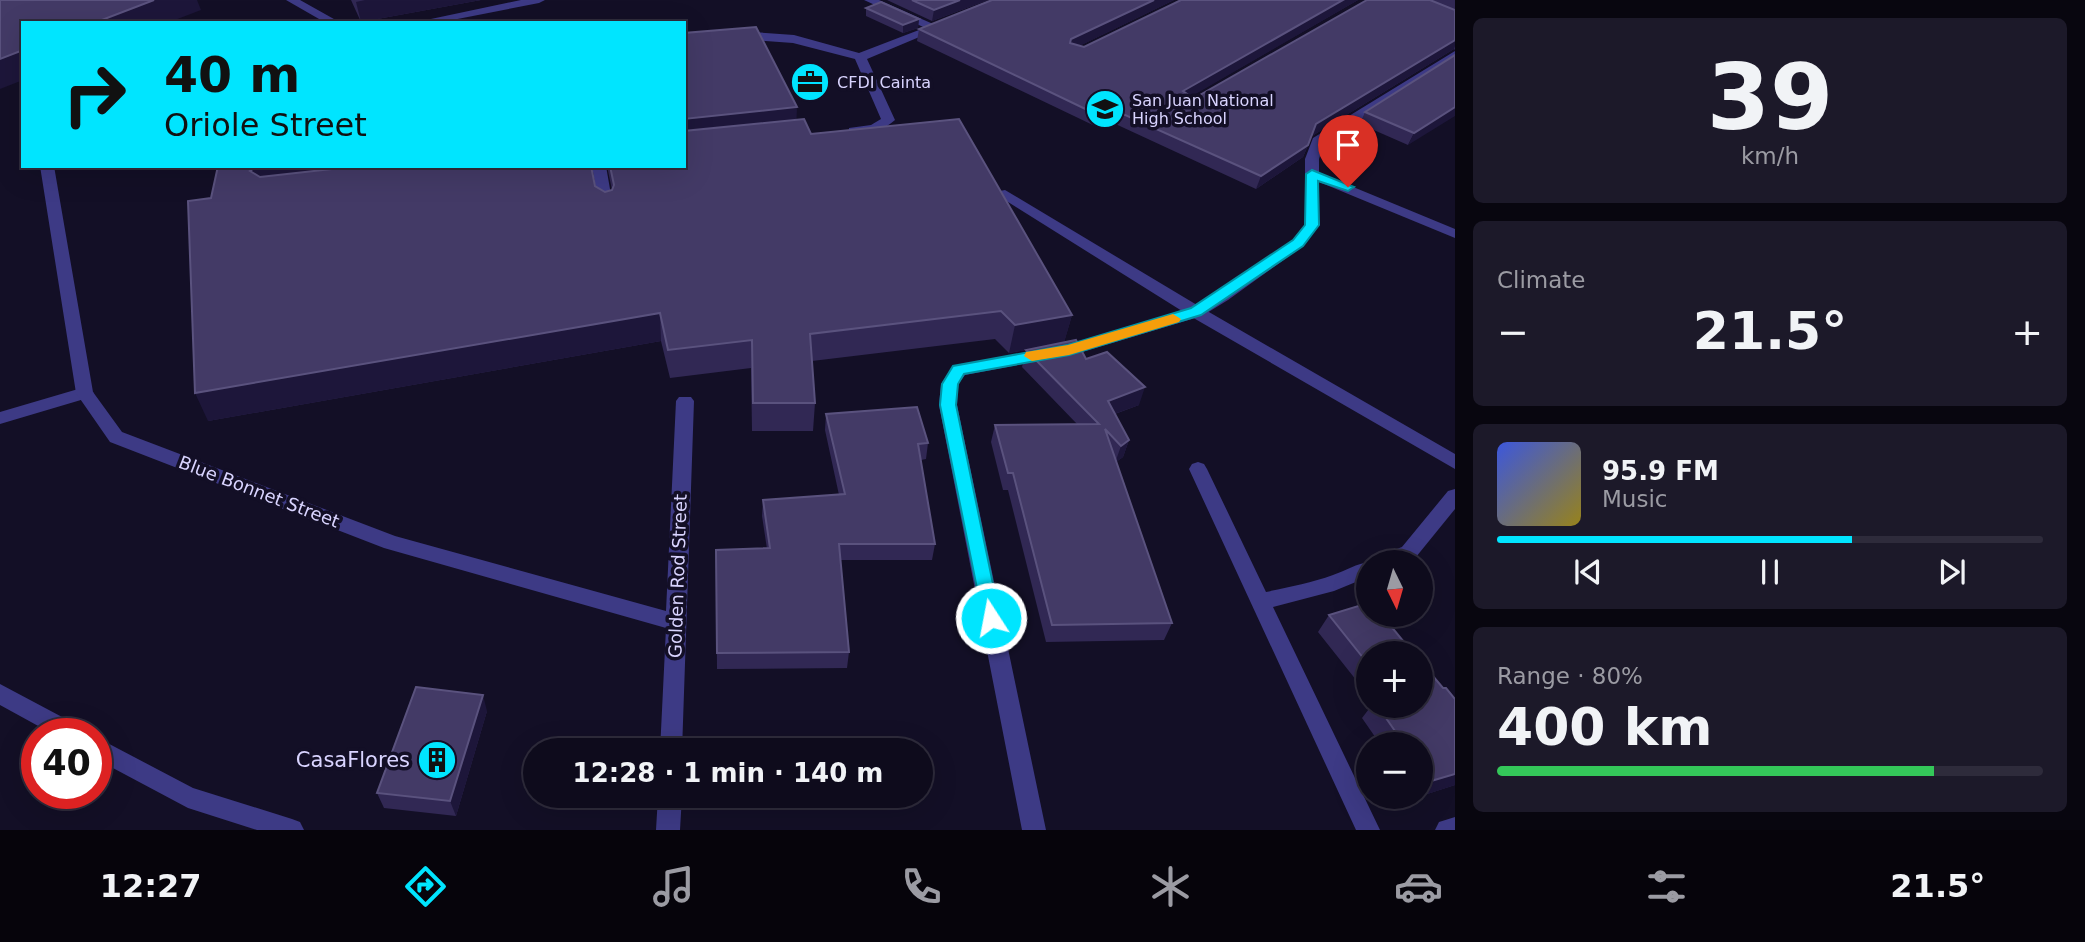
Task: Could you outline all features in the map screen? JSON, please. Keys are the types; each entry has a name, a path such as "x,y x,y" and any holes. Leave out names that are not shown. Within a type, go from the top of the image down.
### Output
{"street":[{"path":"292,0 331,21"},
{"path":"429,21 539,0"},
{"path":"870,0 932,28"},
{"path":"726,36 794,39 860,57 963,17"},
{"path":"1034,830 948,405 950,384 958,370 1069,350 1196,312 1298,243 1312,225 1312,159 1318,141 1455,55"},
{"path":"838,134 876,128 888,120 860,57"},
{"name":"Blue Bonnet Street","path":"47,168 85,393 116,437 391,543 677,622"},
{"path":"599,168 607,212"},
{"path":"1312,174 1455,234"},
{"path":"1005,194 1196,312 1455,462"},
{"path":"0,418 85,393"},
{"name":"Golden Rod Street","path":"672,738 685,401"},
{"path":"1198,469 1368,830"},
{"path":"1411,550 1455,496"},
{"path":"1261,602 1334,583 1356,574"},
{"path":"0,694 44,718"},
{"path":"112,756 188,797 292,830"},
{"path":"668,830 669,808"},
{"path":"1447,830 1455,828"}],"building":[{"path":"0,0 154,0 99,21 21,21 21,51 0,59"},
{"path":"912,0 960,0 934,10"},
{"path":"992,0 1154,0 1071,39 1070,43 1084,47 1181,0 1343,0 1183,91 1190,96 1198,96 1367,0 1430,0 1455,10 1455,40 1316,124 1308,145 1261,176 1112,109 1100,116 919,29"},
{"path":"881,2 919,19 903,25 866,8"},
{"path":"756,27 797,107 686,119 686,33"},
{"path":"1455,55 1455,107 1414,133 1365,112"},
{"path":"804,119 811,134 959,119 1072,315 1015,325 1001,311 810,334 815,403 753,403 752,340 668,350 660,313 195,393 188,201 211,198 218,168 254,168 250,171 260,177 341,168 591,168 595,186 605,192 612,190 614,185 610,168 686,168 686,131"},
{"path":"1076,340 1086,359 1107,352 1145,387 1108,401 1129,440 1121,446 1105,429 1172,623 1052,625 1013,473 1008,473 995,425 1099,424 1026,350"},
{"path":"917,407 928,443 918,444 935,544 839,544 849,652 717,653 716,550 770,548 763,500 845,494 826,414"},
{"path":"1356,607 1356,627 1392,627 1403,641 1356,641 1356,649 1329,615"},
{"path":"1433,676 1455,699 1455,774 1433,780 1433,732 1396,732 1386,718 1433,718"},
{"name":"CasaFlores","path":"416,687 483,695 450,801 377,793"}],"slow traffic":[{"path":"1032,356 1069,350 1173,319"}],"place":[{"name":"CFDI Cainta","path":"810,82"},
{"name":"San Juan National High School","path":"1105,109"},
{"name":"CasaFlores","path":"437,760"}],"route":[{"path":"991,618 948,405 950,384 958,370 1069,350 1196,312 1298,243 1312,225 1312,174 1348,187"}]}
